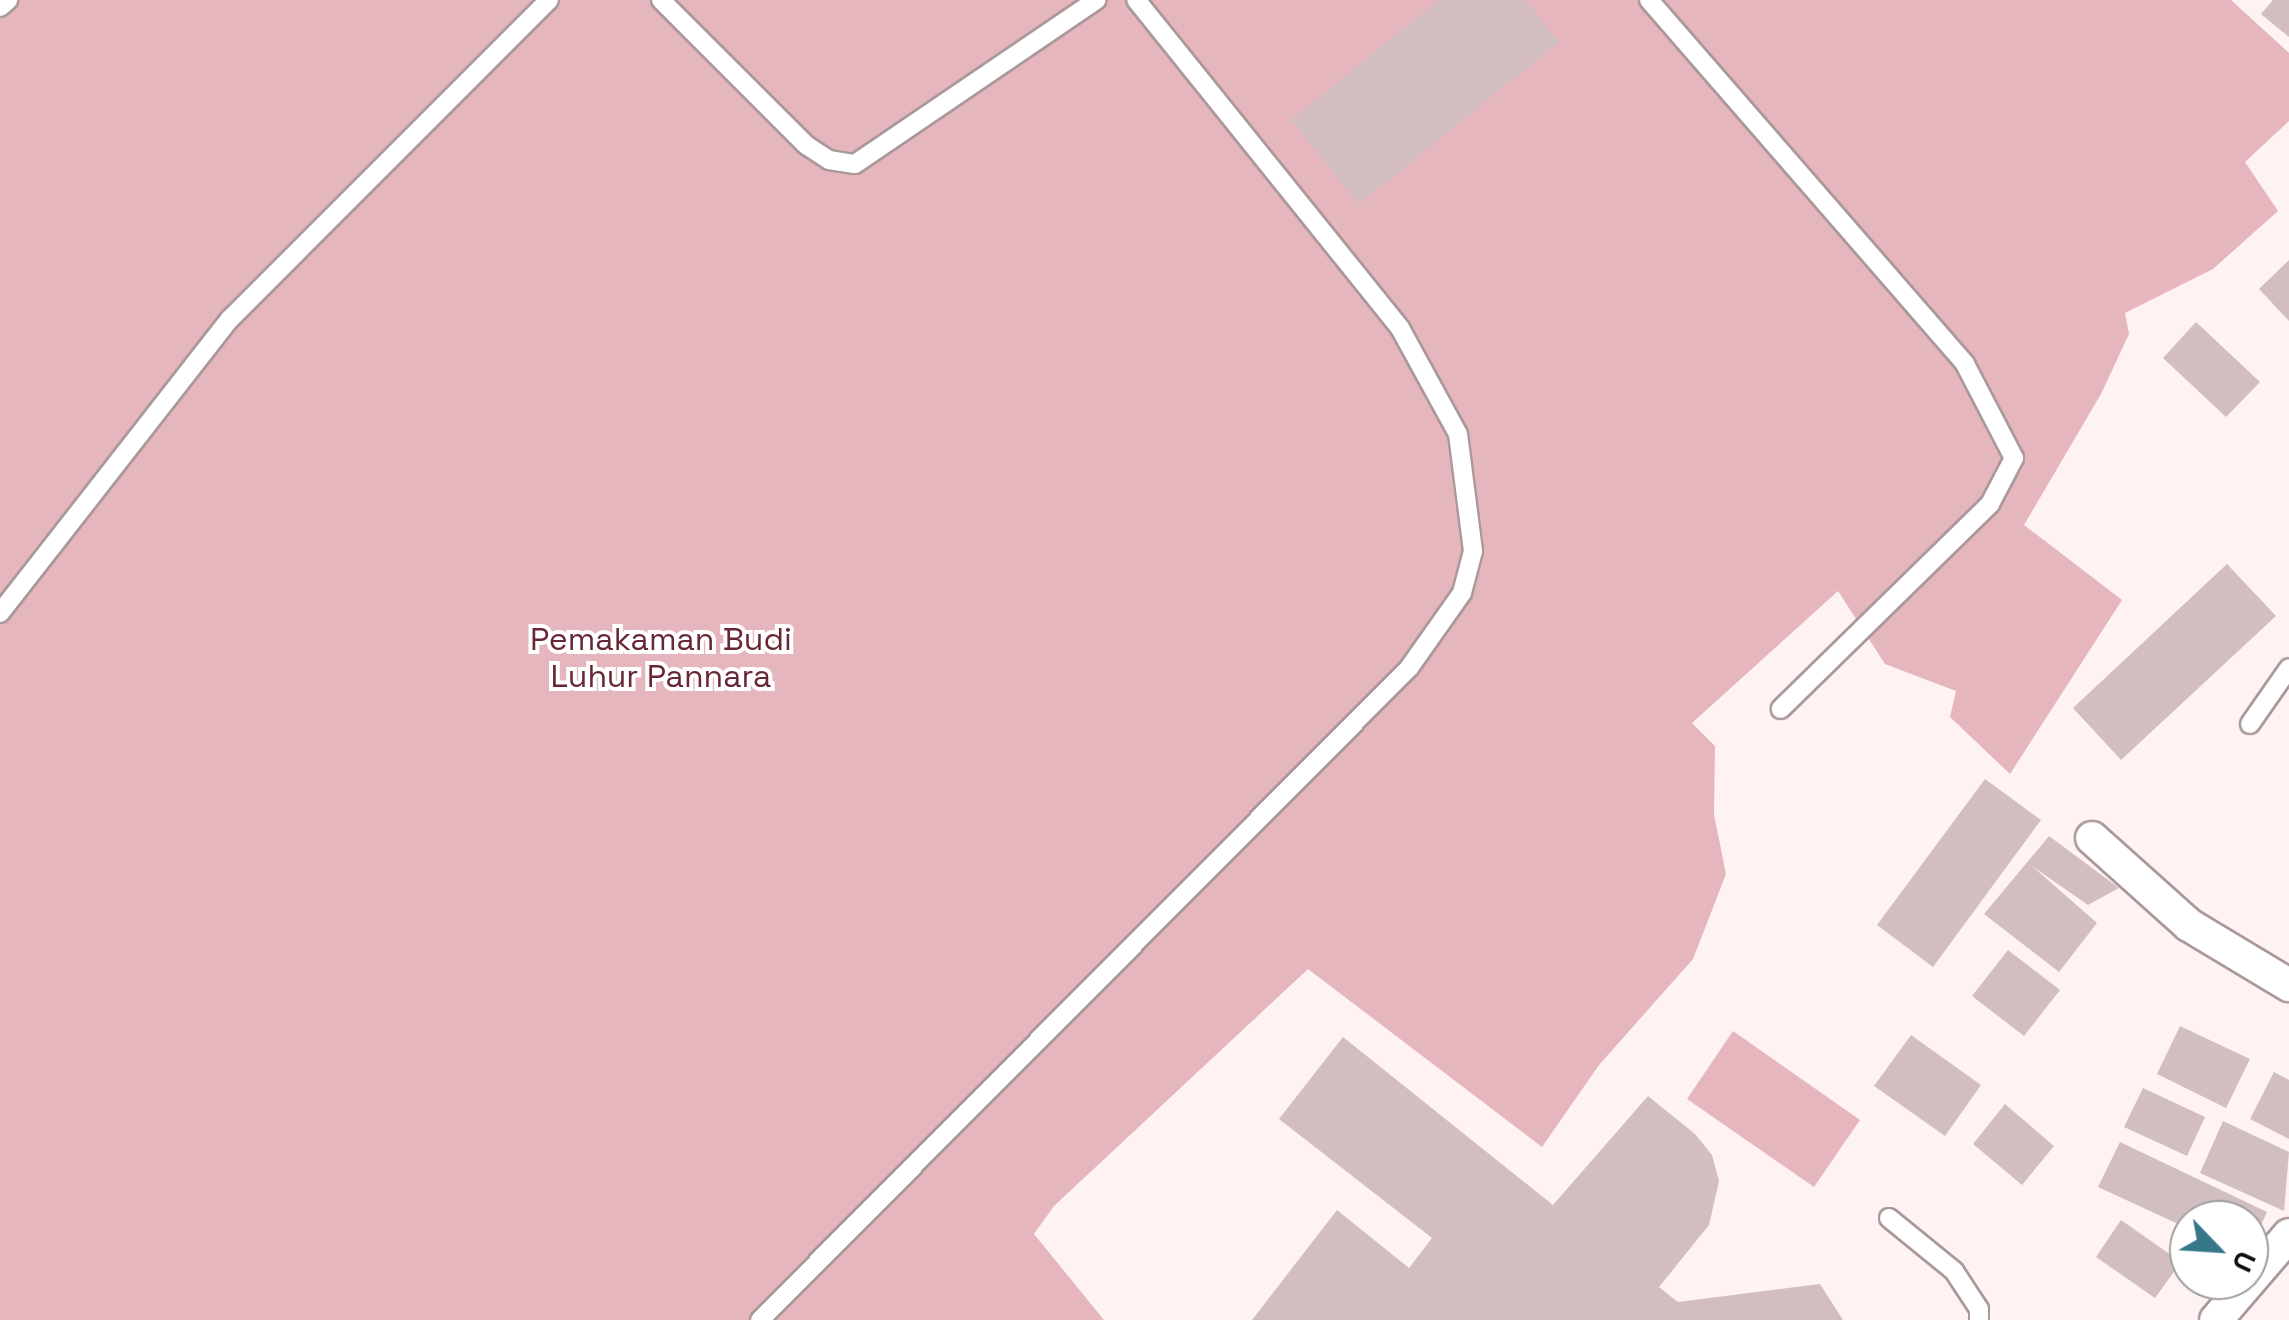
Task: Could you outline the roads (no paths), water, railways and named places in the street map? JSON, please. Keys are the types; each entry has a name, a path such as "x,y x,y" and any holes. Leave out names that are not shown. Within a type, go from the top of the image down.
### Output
{"street":[{"path":"2092,838 2189,925 2289,985"},
{"path":"2216,1320 2289,1234"}],"lane":[{"path":"0,7 8,0"},
{"path":"0,613 230,319 550,0"},
{"path":"661,0 806,145 829,160 855,164 1096,0"},
{"path":"760,1320 1409,668 1462,594 1473,551 1458,434 1400,328 1136,0"},
{"path":"1649,0 1966,364 2014,458 1990,504 1780,710"},
{"path":"2250,724 2289,668"},
{"path":"1889,1218 1954,1271 1979,1309 1978,1320"}],"park label":[{"name":"Pemakaman Budi Luhur Pannara","path":"661,658"}]}
